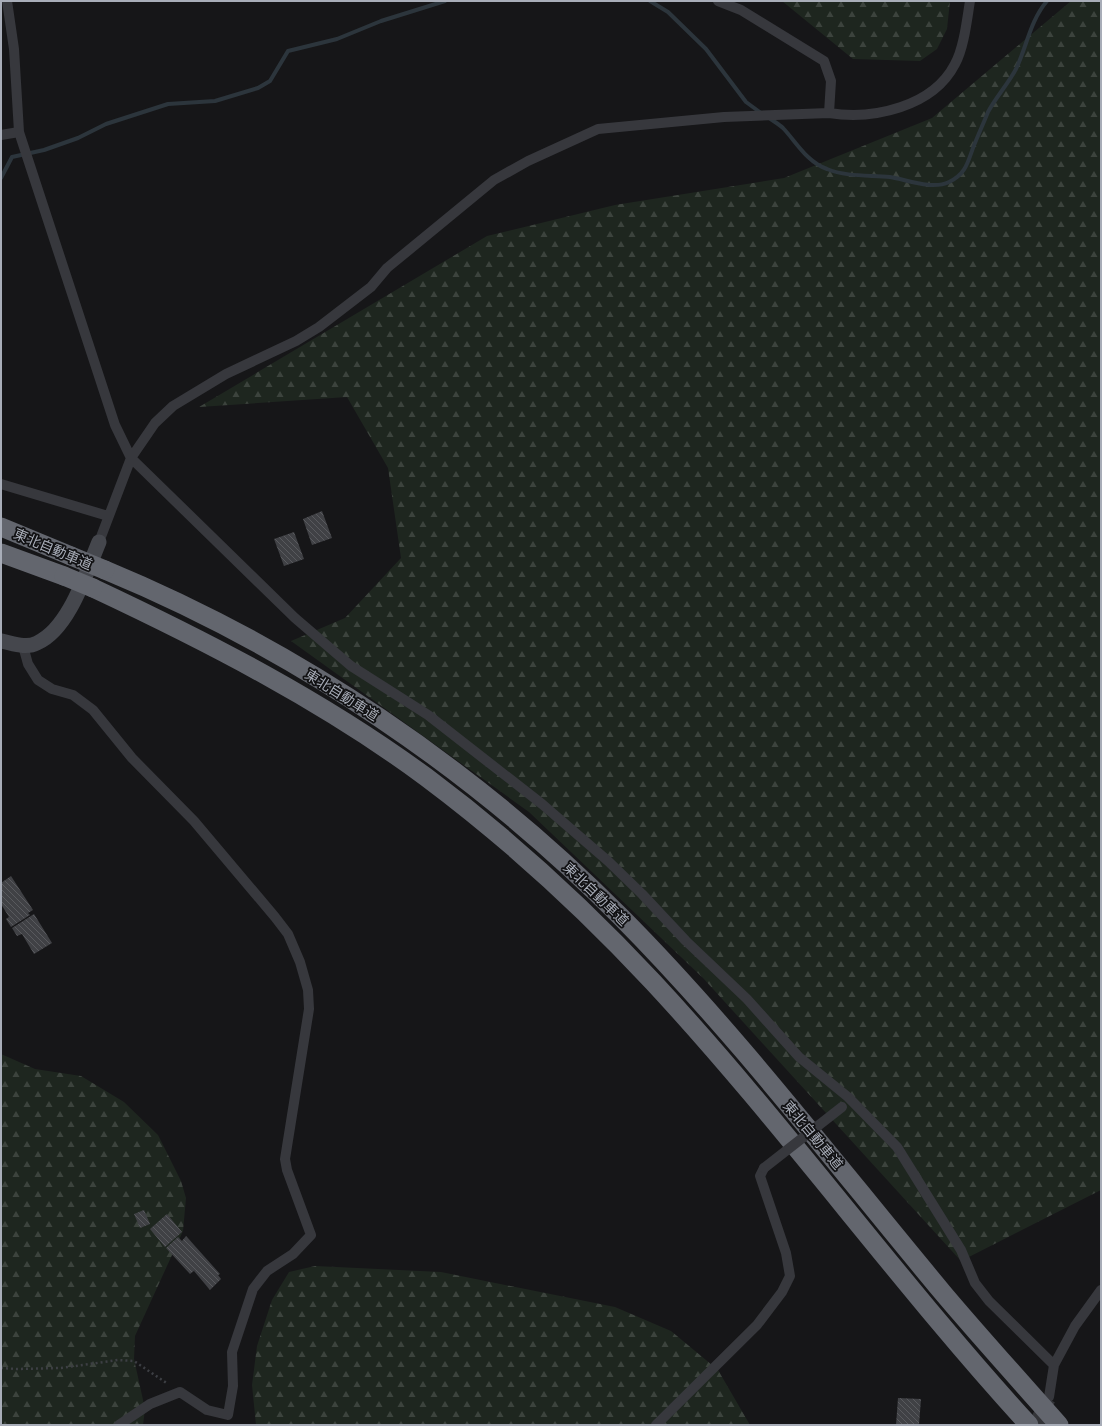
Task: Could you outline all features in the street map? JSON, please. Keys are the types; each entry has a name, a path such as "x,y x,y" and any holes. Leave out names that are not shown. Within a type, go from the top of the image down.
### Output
{"highway":[{"name":"東北自動車道","path":"1,528 142,585 215,622 333,688 398,730 462,777 554,853 619,915 680,978 754,1064 987,1345 1059,1425"},
{"name":"東北自動車道","path":"1,553 92,588 228,655 287,687 363,734 425,776 489,828 550,882 624,952 704,1038 961,1348 1029,1425"}],"street":[{"path":"7,1 14,49 21,137 115,425 131,458 295,618 351,666 428,715 472,751 542,804 602,856 686,941 747,998 798,1057 848,1097 897,1147 961,1250 975,1283 989,1301 1054,1365"},
{"path":"718,1 741,10 824,61 831,81 828,113"},
{"path":"1,641 23,646 37,644 59,628 69,611 99,542 131,458 155,423 172,406 226,374 296,341 319,327 371,287 387,268 494,180 528,161 598,129 639,124 749,116 877,113 915,102 934,90 956,64 965,31 970,1"},
{"path":"1,135 21,137"},
{"path":"1,484 108,516"},
{"path":"23,646 28,664 38,680 52,689 73,695 93,710 132,758 194,821 275,917 288,934 300,962 308,990 309,1009 285,1159 287,1170 311,1235 293,1254 267,1271 253,1289 232,1352 232,1386 228,1415 207,1410 180,1392 150,1404 119,1425"},
{"path":"656,1425 757,1325 782,1292 790,1276 786,1253 760,1176 764,1168 842,1107 848,1097"},
{"path":"1049,1397 1054,1365 1074,1326 1101,1290"}],"path":[{"path":"1,1368 61,1368 118,1360 134,1361 180,1392"}],"green space":[{"path":"782,1 950,1 947,29 937,49 920,61 853,59"},
{"path":"1071,1 1101,1 1101,1190 961,1261 703,978 529,812 291,641 345,618 401,558 388,468 347,397 199,407 487,236 615,205 784,178 932,118"},
{"path":"1,1054 35,1069 81,1076 124,1102 158,1135 181,1181 186,1198 183,1231 135,1336 134,1359 145,1409 143,1425 1,1425"},
{"path":"315,1266 441,1272 615,1307 671,1331 718,1370 750,1425 256,1425 252,1385 257,1346 272,1300 289,1272"}],"building":[{"path":"322,511 332,538 312,545 303,519"},
{"path":"294,532 304,559 284,566 274,539"},
{"path":"11,876 33,910 28,913 30,915 11,927 6,919 9,917 1,904 1,883"},
{"path":"34,914 52,943 34,954 22,934 17,936 12,928"},
{"path":"144,1210 150,1224 140,1228 134,1214"},
{"path":"167,1214 182,1232 165,1247 150,1229"},
{"path":"186,1236 220,1274 218,1275 221,1279 210,1290 194,1271 199,1267 190,1274 166,1248 178,1237 182,1241"},
{"path":"898,1398 921,1399 919,1425 896,1425"}],"waterway":[{"path":"1,178 12,157 44,150 78,138 106,124 168,104 215,101 258,88 270,81 288,51 337,39 381,21 445,1"},
{"path":"650,1 668,12 706,49 746,102 761,113"},
{"path":"769,118 783,128 803,152 814,162 834,172 890,177 928,185 949,182 964,170 988,112 1016,69 1033,25 1047,1"}],"tunnel":[{"path":"1036,1425 1048,1399"}]}
